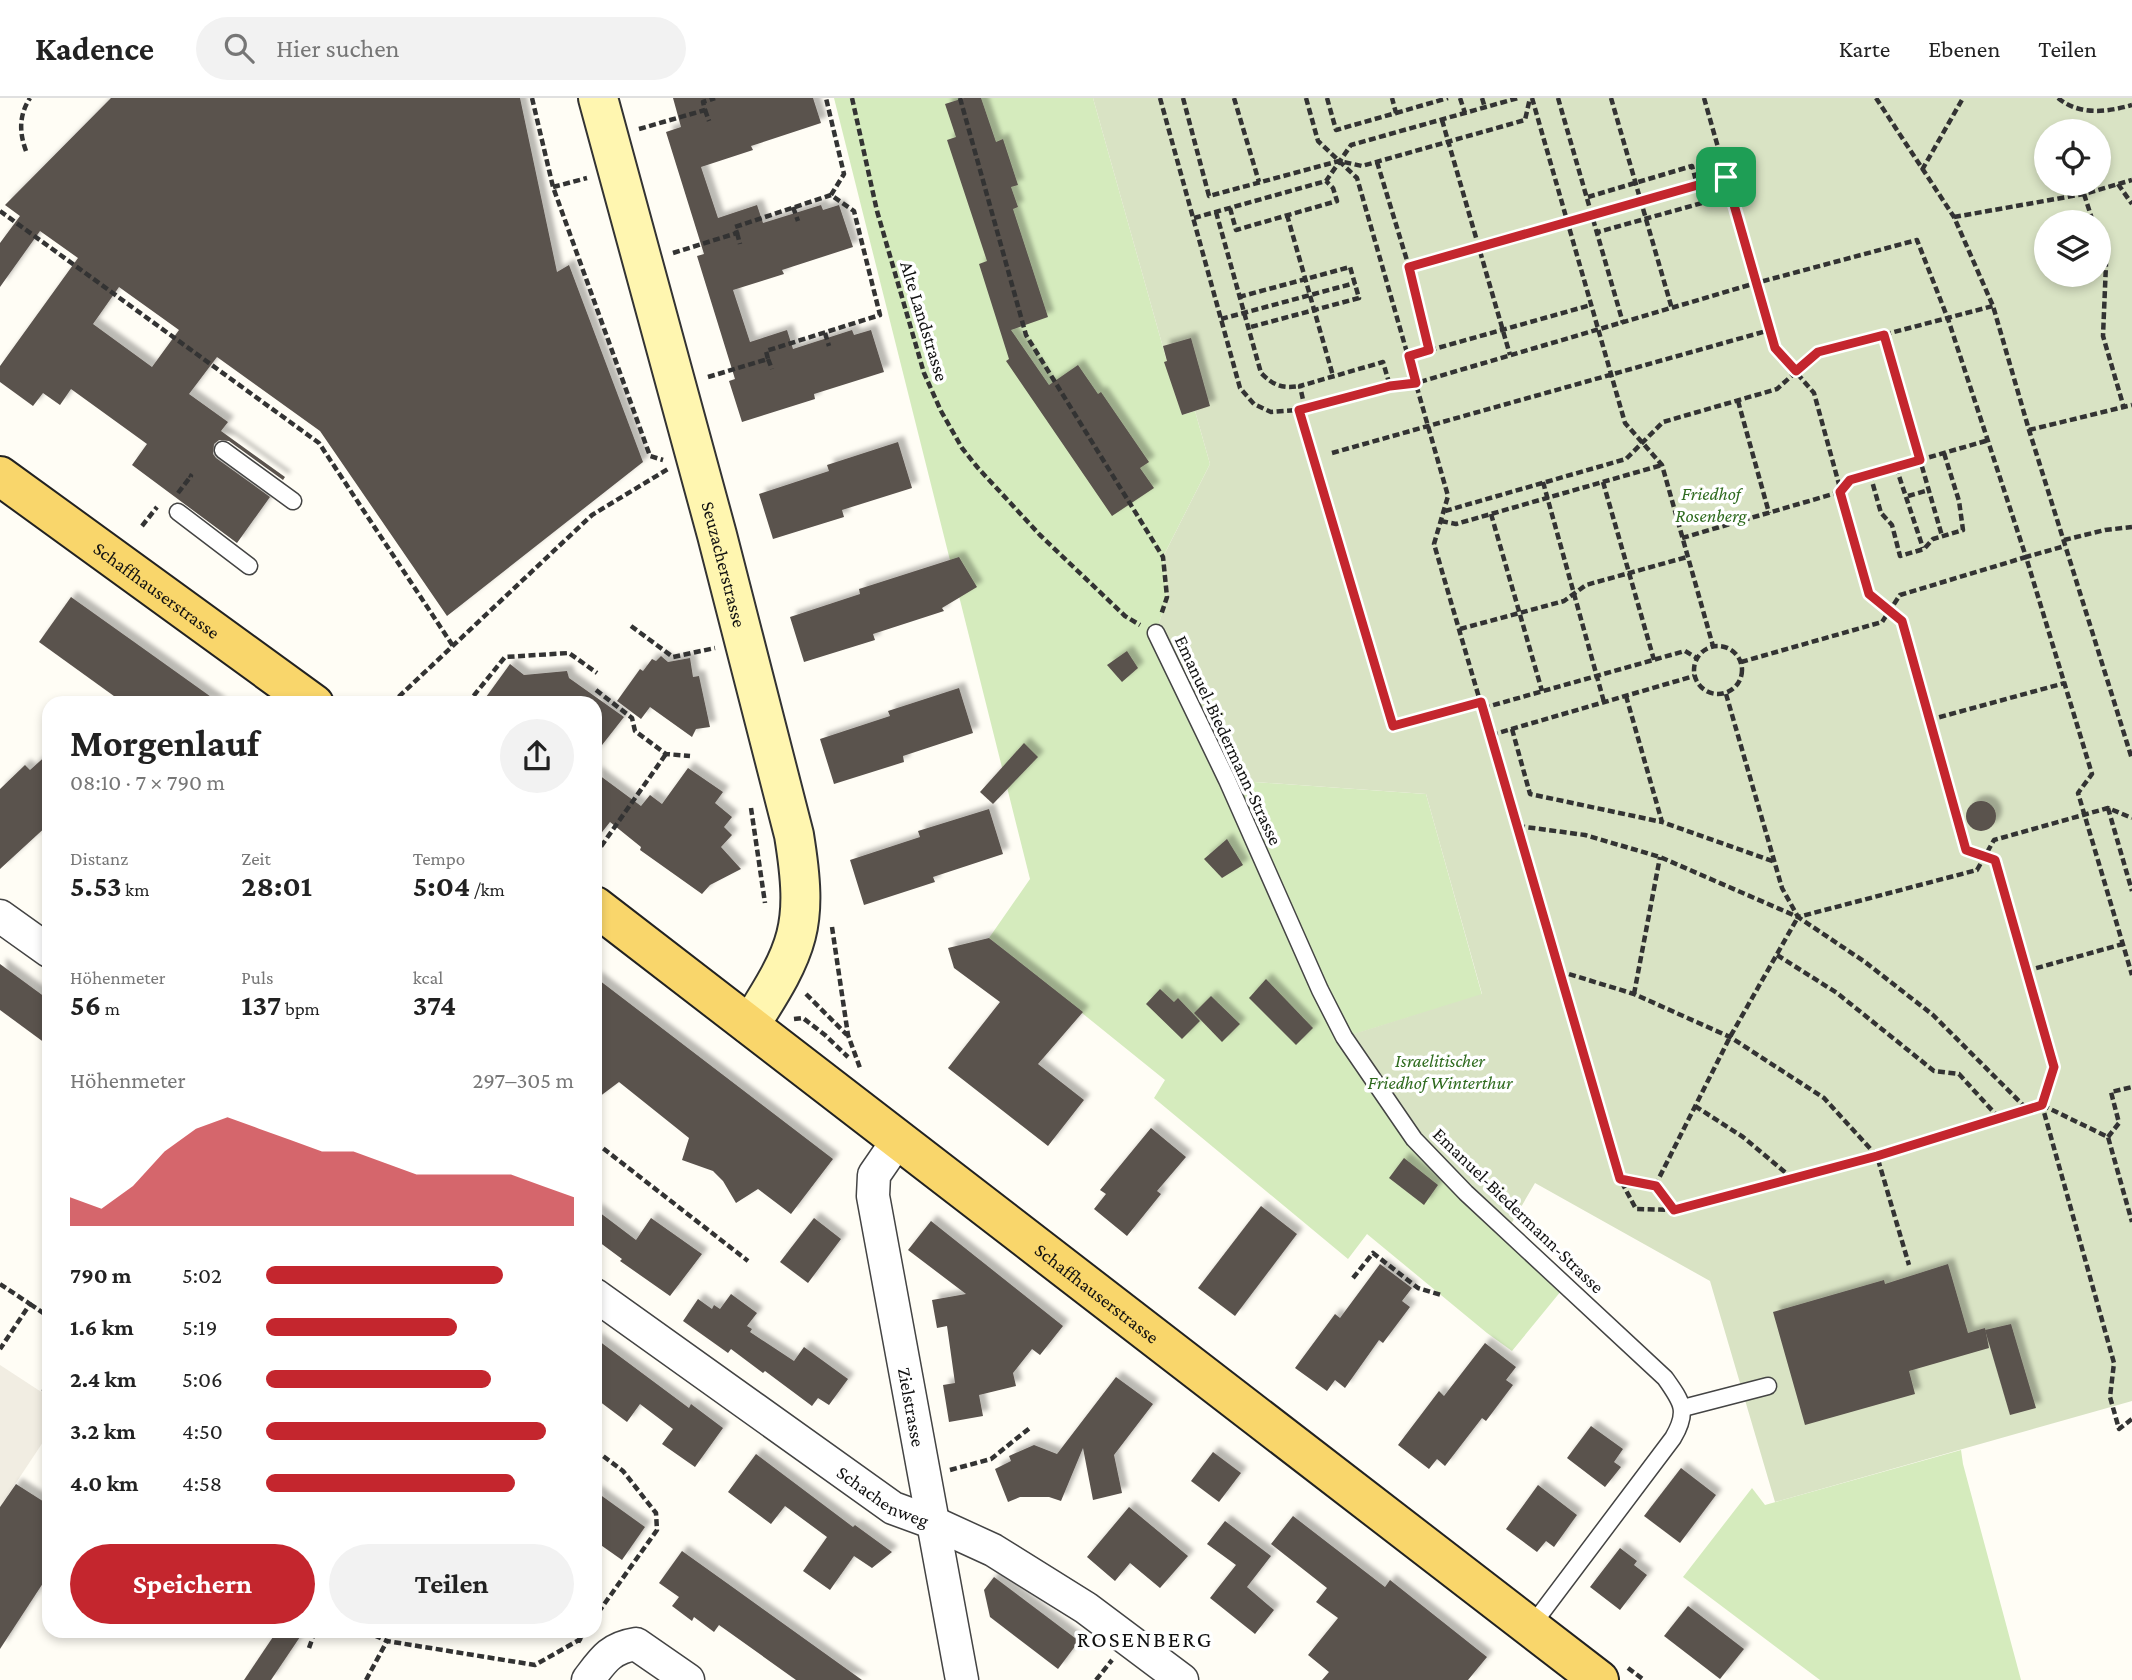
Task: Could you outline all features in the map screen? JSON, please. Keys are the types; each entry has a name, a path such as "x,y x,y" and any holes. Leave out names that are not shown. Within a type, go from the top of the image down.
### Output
{"main road":[{"name":"Seuzacherstrasse","path":"598,98 717,536 794,835 802,902 799,928 783,973 750,1025"},
{"name":"Schaffhauserstrasse","path":"2,483 303,696"},
{"name":"Schaffhauserstrasse","path":"602,911 1600,1680"}],"street":[{"path":"0,916 42,946"},
{"name":"Zielstrasse","path":"898,1140 874,1175 873,1196 962,1680"},
{"name":"Schachenweg","path":"602,1300 893,1508 933,1522 993,1550 1086,1608 1182,1680"},
{"path":"591,1659 623,1646 636,1644 688,1680"}],"lane":[{"path":"223,450 293,501"},
{"path":"178,512 249,566"},
{"name":"Emanuel-Biedermann-Strasse","path":"1156,633 1227,780 1320,990 1344,1037 1414,1139 1466,1193 1665,1378 1683,1408"},
{"path":"1530,1628 1674,1438 1682,1424 1683,1408 1768,1386"}],"path":[{"path":"26,151 20,136 23,109 30,98"},
{"path":"400,696 592,515 675,465 650,456 553,187 531,98"},
{"path":"709,121 703,102 715,98"},
{"path":"740,244 735,227 831,195 844,174 826,98"},
{"name":"Alte Landstrasse","path":"852,98 877,211 924,373 962,448 1040,535 1125,617 1156,633"},
{"path":"960,98 1026,335 1163,557 1167,597 1156,633"},
{"path":"1160,98 1240,388 1254,404 1271,412 1302,410 1390,386 1416,383 1756,283 1917,240 1948,318 1990,440 2092,774 2078,793 2132,975"},
{"path":"1183,98 1209,196 1339,161 1362,166 1525,120 1531,98"},
{"path":"1234,98 1259,182"},
{"path":"1306,98 1318,141 1357,178 1448,496 1434,544 1620,1179 1636,1209 1674,1210 1877,1156 2042,1105 2108,1138 2132,1222"},
{"path":"1327,98 1336,130 1448,98"},
{"path":"1392,98 1396,113"},
{"path":"1460,98 1465,113"},
{"path":"1482,98 1485,108"},
{"path":"1194,218 1326,181 1351,145 1518,98"},
{"path":"1531,98 1625,423 1662,465 1713,646"},
{"path":"1559,98 1623,323"},
{"path":"1611,98 1672,309"},
{"path":"1704,98 1775,348 1814,393 1869,594 1902,621 1966,850 1995,860 2054,1067 2042,1105 2114,1363 2110,1397 2119,1429 2132,1419"},
{"path":"1876,98 1954,217 1993,306 2132,759"},
{"path":"1922,170 1963,98"},
{"path":"2058,98 2067,106 2104,112 2132,105"},
{"path":"634,131 705,110"},
{"path":"1442,120 1510,355"},
{"path":"1377,162 1409,267 1429,350"},
{"path":"1588,197 1692,166 1698,185 1702,203 1598,232"},
{"path":"1409,267 1726,177"},
{"path":"553,187 587,178"},
{"path":"2111,186 2132,180"},
{"path":"1230,208 1236,230 1337,201 1333,188 1326,181"},
{"path":"2118,184 2132,204"},
{"path":"772,369 766,351 880,315 854,211 831,195"},
{"path":"1954,217 2073,196"},
{"path":"793,207 797,221"},
{"path":"0,211 319,443 453,646"},
{"path":"1216,212 1261,373 1272,384 1286,388 1383,362 1390,386"},
{"path":"1287,215 1333,376"},
{"path":"665,256 737,233"},
{"path":"1239,297 1350,267 1359,298 1247,328"},
{"path":"1221,319 1355,283"},
{"path":"2105,287 2103,336 2124,408"},
{"path":"1409,356 1591,305"},
{"path":"1444,511 1626,458 1663,422 1777,389 1818,352 1993,306"},
{"path":"1332,453 1770,330"},
{"path":"825,332 829,346"},
{"path":"1884,335 1942,536"},
{"path":"696,381 768,359"},
{"path":"1300,386 1302,410 1393,726 1481,702"},
{"path":"1738,401 1769,513"},
{"path":"2029,430 2132,405"},
{"path":"1682,538 1840,492 1850,480 1990,440"},
{"path":"1870,474 1881,513 1892,525 1900,556 1924,549 1933,539 1963,530 1959,501 1944,453"},
{"path":"1441,522 1456,524 1662,465"},
{"path":"1896,467 1924,549"},
{"path":"178,493 191,476 189,475"},
{"path":"1543,482 1604,702"},
{"path":"1603,482 1654,660"},
{"path":"1908,496 1929,490"},
{"path":"1491,514 1542,691"},
{"path":"1741,662 1882,622 1899,595 2055,549 2105,530 2132,527"},
{"path":"1460,629 1564,601 1586,585 1688,557"},
{"path":"631,626 673,657 723,646"},
{"path":"1713,646 1730,649 1741,662 1740,682 1726,694 1706,692 1694,677 1697,658 1713,646"},
{"path":"1483,708 1685,651 1697,658"},
{"path":"473,696 505,657 569,653 597,673"},
{"path":"1491,735 1694,677"},
{"path":"1929,720 2065,683"},
{"path":"596,690 632,718 635,731 666,754 690,756"},
{"path":"1726,694 1782,888 1798,917"},
{"path":"1626,696 1662,822"},
{"path":"1511,729 1530,794 1662,822 1775,862"},
{"path":"602,845 666,754"},
{"path":"751,807 766,912"},
{"path":"2108,808 2132,891"},
{"path":"1656,1186 1730,1037 1798,917 1977,870 1994,840 2108,808 2132,818"},
{"path":"1517,826 1585,835 1660,857 1798,917 1865,962 1933,1015 2028,1110"},
{"path":"1634,994 1660,857"},
{"path":"831,919 848,1035 851,1049 861,1069"},
{"path":"2026,971 2123,944"},
{"path":"1777,955 1837,993 1934,1071 1959,1074 1999,1118"},
{"path":"1559,971 1634,994 1730,1037 1824,1098 1877,1156 1909,1265"},
{"path":"804,992 848,1035"},
{"path":"2108,1138 2119,1123 2111,1092 2132,1087"},
{"path":"1695,1106 1743,1137 1793,1179"},
{"path":"602,1147 748,1261"},
{"path":"1620,1179 1656,1186 1674,1210"},
{"path":"1353,1278 1373,1253 1418,1288 1441,1295"},
{"path":"0,1284 42,1312"},
{"path":"0,1349 30,1304"},
{"path":"938,1473 991,1458 1031,1427"},
{"path":"602,1455 623,1471 656,1513 657,1530 602,1607"},
{"path":"309,1648 313,1638"},
{"path":"380,1638 535,1665 591,1659"},
{"path":"580,1638 591,1659"},
{"path":"586,1638 591,1659"},
{"path":"366,1680 387,1641"}],"green space":[{"path":"834,98 1093,98 1182,415 1195,411 1210,464 1163,557 1167,597 1156,633 1227,780 1426,794 1482,995 1345,1037 1414,1139 1566,1285 1512,1351 1367,1234 1348,1259 1154,1098 1165,1080 989,938 1030,879"},
{"name":"Friedhof Rosenberg","path":"1093,98 2132,98 2132,1401 1775,1502 1710,1281 1535,1183 1507,1231 1466,1193 1344,1037 1482,994 1426,794 1227,780 1156,633 1167,597 1163,557 1210,464 1195,411 1182,415"},
{"path":"1961,1450 2021,1680 1820,1680 1683,1577 1752,1488 1765,1505"}],"shaded area":[{"path":"0,1365 42,1392 42,1444 0,1507"}],"building":[{"path":"111,98 520,98 557,272 569,265 643,462 447,616 320,431 217,357 189,394 228,422 221,431 285,477 283,480 229,441 219,440 214,444 213,454 216,458 270,497 237,543 132,465 147,444 71,389 60,405 43,393 33,406 0,382 0,366 78,258 40,231 0,287 0,243 20,216 5,205","holes":["119,287 179,330 152,367 93,324"]},
{"path":"673,98 813,98 821,123 751,146 753,150 701,167 718,218 757,205 763,223 821,205 823,210 839,205 853,247 782,270 784,274 733,290 750,342 787,330 793,349 852,330 854,335 871,330 884,372 814,394 815,399 742,422 729,381 735,379 697,256 704,254 666,132 681,127"},
{"path":"964,98 981,98 996,142 1003,139 1018,185 1011,187 1018,207 1013,209 1048,317 1011,330 1049,385 1078,365 1098,394 1101,392 1149,462 1140,468 1154,488 1112,516 1006,361 1009,359 979,264 987,261 947,140 956,137 945,104"},
{"path":"1191,338 1210,406 1182,415 1164,362 1167,361 1163,346"},
{"path":"898,442 912,488 842,510 844,517 773,539 759,494 829,471 827,465"},
{"path":"959,557 977,587 942,608 944,611 873,634 875,640 804,662 790,617 860,594 859,589"},
{"path":"71,597 210,696 114,696 39,642"},
{"path":"1127,651 1138,668 1122,682 1107,665"},
{"path":"661,656 668,662 690,658 693,677 699,676 710,727 696,729 692,737 650,707 641,719 617,701 640,669 643,671 652,659 656,661"},
{"path":"510,664 524,675 567,671 569,678 594,696 487,696"},
{"path":"959,688 973,733 903,756 904,762 834,784 820,739 890,716 888,711"},
{"path":"602,701 624,717 602,745"},
{"path":"1024,743 1038,757 993,804 980,792"},
{"path":"42,759 42,830 0,869 0,789 25,765 30,770"},
{"path":"688,768 723,792 715,803 732,817 724,827 732,835 721,847 741,869 710,885 702,894 640,850 641,847 610,822 602,832 602,777 641,806 650,795 662,804"},
{"path":"1981,801 1987,802 1995,810 1995,822 1987,830 1981,831 1975,830 1967,822 1966,816 1967,810 1975,802"},
{"path":"989,809 1003,854 933,877 935,882 864,905 850,860 920,837 918,831"},
{"path":"1227,839 1243,865 1222,878 1204,859"},
{"path":"989,938 1083,1012 1038,1064 1084,1100 1048,1146 948,1068 1000,1002 954,968 948,948"},
{"path":"0,964 42,995 42,1041 0,1010"},
{"path":"1266,979 1313,1028 1296,1045 1249,998"},
{"path":"602,982 833,1159 791,1214 758,1189 736,1203 723,1181 713,1171 682,1160 689,1138 619,1082 602,1095"},
{"path":"1160,989 1174,1002 1178,998 1200,1021 1182,1039 1146,1004"},
{"path":"1211,996 1240,1024 1222,1042 1194,1013"},
{"path":"1151,1128 1186,1157 1157,1191 1161,1194 1127,1236 1094,1209 1106,1194 1100,1190"},
{"path":"1404,1158 1438,1185 1424,1205 1389,1178"},
{"path":"1261,1206 1297,1234 1235,1316 1198,1288"},
{"path":"602,1214 636,1240 651,1218 702,1254 670,1296 620,1261 622,1259 602,1244"},
{"path":"814,1218 841,1239 808,1283 780,1262"},
{"path":"931,1221 1063,1326 1040,1355 1032,1349 1013,1373 1016,1386 979,1395 983,1416 949,1422 943,1385 955,1383 947,1326 937,1328 932,1300 966,1294 908,1250"},
{"path":"1380,1264 1412,1288 1402,1301 1410,1307 1383,1343 1379,1340 1345,1388 1335,1380 1327,1391 1295,1368 1335,1314 1340,1318"},
{"path":"1948,1264 1968,1333 1985,1328 1989,1348 1909,1371 1915,1394 1805,1425 1773,1312 1884,1280 1885,1284"},
{"path":"731,1294 757,1313 747,1326 752,1329 750,1332 794,1361 804,1347 848,1379 829,1405 818,1398 812,1406 765,1371 763,1373 731,1349 728,1353 683,1321 698,1299 712,1309 714,1305 720,1309"},
{"path":"2011,1324 2036,1408 2010,1415 1985,1330"},
{"path":"602,1343 689,1408 691,1404 723,1428 695,1467 662,1444 673,1429 640,1404 627,1422 602,1403"},
{"path":"1485,1343 1516,1367 1506,1380 1513,1385 1486,1421 1482,1418 1445,1466 1437,1459 1429,1469 1398,1445 1439,1391 1444,1396"},
{"path":"1116,1377 1153,1404 1114,1455 1122,1493 1093,1500 1083,1448 1061,1501 1049,1497 1020,1497 1008,1502 995,1469 1011,1461 1009,1456 1034,1445 1057,1454"},
{"path":"1591,1426 1623,1449 1614,1462 1621,1467 1605,1487 1567,1458"},
{"path":"1213,1452 1241,1473 1219,1502 1191,1481"},
{"path":"756,1454 853,1527 855,1525 892,1552 872,1568 854,1556 830,1590 803,1571 827,1537 785,1506 771,1524 728,1492"},
{"path":"1681,1468 1716,1495 1680,1543 1644,1516"},
{"path":"16,1484 42,1501 42,1585 0,1649 0,1507"},
{"path":"1538,1485 1577,1515 1554,1547 1546,1541 1537,1552 1506,1529"},
{"path":"602,1496 645,1527 622,1560 602,1546"},
{"path":"1129,1507 1188,1556 1160,1588 1130,1563 1115,1581 1087,1557"},
{"path":"1293,1516 1385,1587 1390,1580 1487,1657 1468,1680 1322,1680 1329,1672 1308,1655 1338,1618 1316,1602 1327,1588 1271,1544"},
{"path":"1225,1521 1271,1556 1247,1587 1274,1610 1255,1634 1210,1598 1236,1565 1207,1544"},
{"path":"1620,1548 1637,1561 1634,1565 1647,1575 1620,1610 1590,1587"},
{"path":"682,1551 862,1680 796,1680 719,1625 714,1632 694,1617 692,1621 672,1606 679,1597 659,1583"},
{"path":"994,1577 1079,1641 1058,1669 990,1617 984,1590"},
{"path":"1688,1606 1744,1649 1720,1679 1664,1636"},
{"path":"272,1638 299,1638 271,1680 244,1680"}],"district":[{"name":"ROSENBERG","path":"1145,1639"}],"route":[{"path":"1726,177 1775,348 1796,371 1818,352 1884,335 1920,460 1850,480 1840,492 1869,594 1902,621 1966,850 1995,860 2054,1067 2042,1105 1877,1156 1674,1210 1656,1186 1620,1179 1481,702 1393,726 1299,410 1390,386 1416,383 1409,356 1429,350 1409,267 1726,177"}],"park label":[{"name":"Israelitischer Friedhof Winterthur","path":"1440,1071"}]}
